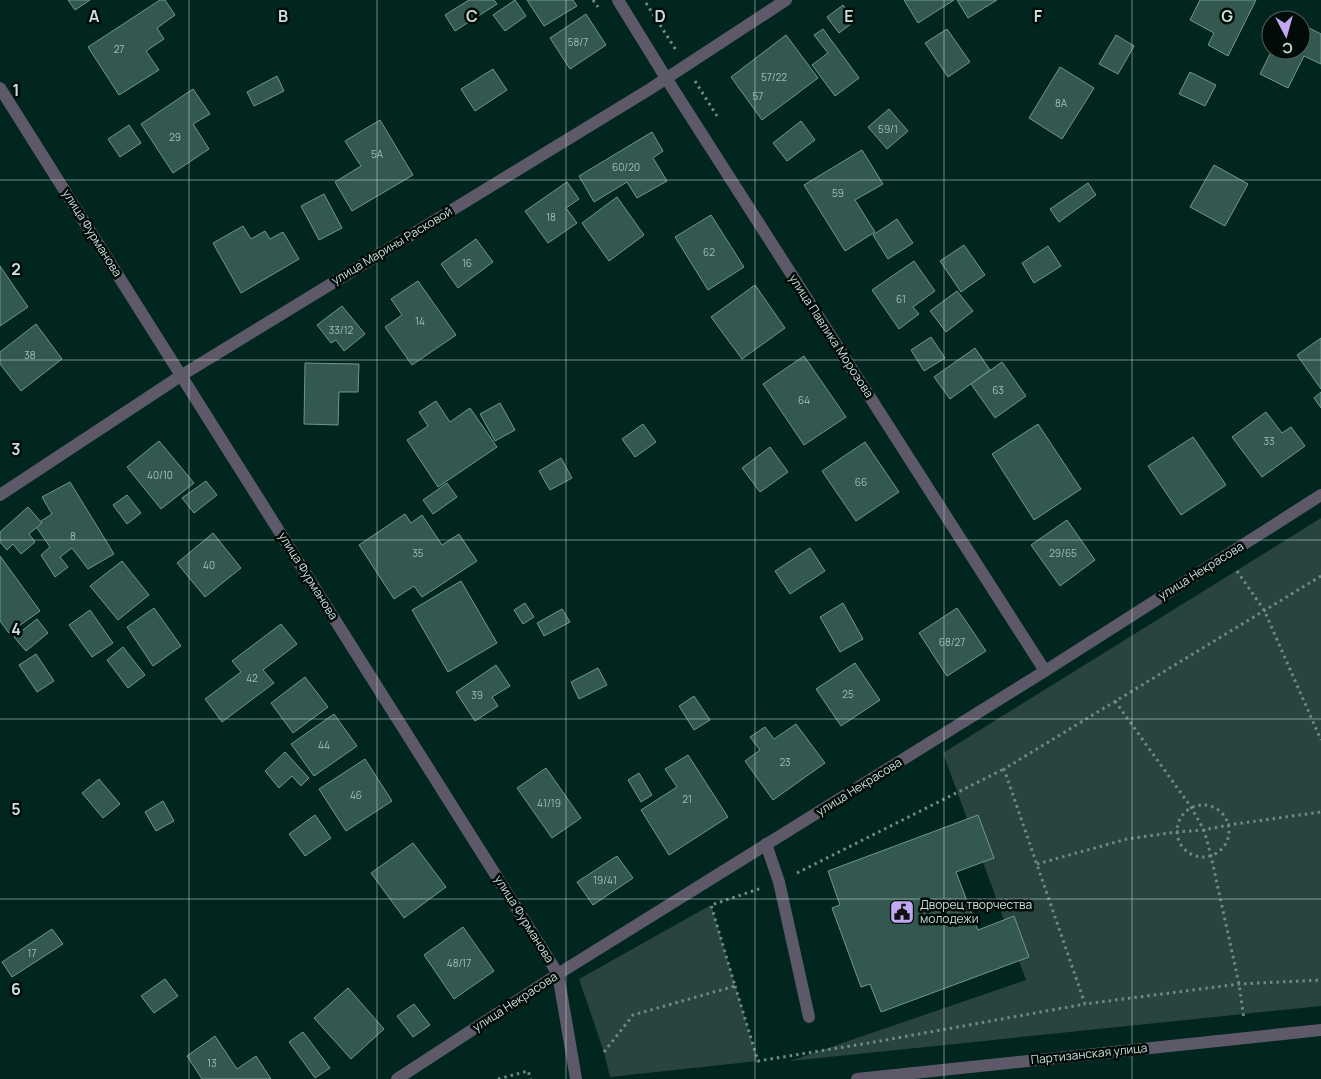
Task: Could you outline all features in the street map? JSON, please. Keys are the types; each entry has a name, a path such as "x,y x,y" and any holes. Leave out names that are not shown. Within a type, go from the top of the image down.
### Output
{"street":[{"name":"улица Павлика Морозова","path":"618,0 1045,671"},
{"name":"улица Марины Расковой","path":"0,495 182,375 666,78 786,0"},
{"name":"улица Фурманова","path":"0,88 558,974 576,1079"},
{"name":"улица Некрасова","path":"396,1079 558,974 1045,671 1321,495"},
{"path":"766,844 779,882 809,1017"},
{"name":"Партизанская улица","path":"858,1079 1321,1030"}],"path":[{"path":"1237,570 1264,610 1321,740"},
{"path":"1085,1004 1004,769 1321,576"},
{"path":"1115,701 1191,807 1204,830 1239,984 1247,1038"},
{"path":"1199,805 1206,805 1220,812 1228,825 1229,833 1227,840 1218,852 1211,856 1195,856 1188,853 1178,840 1176,832 1180,817 1191,807 1199,805"},
{"path":"1037,864 1127,839 1204,830 1321,812"},
{"path":"736,986 758,1061 1085,1004 1239,984 1321,980"},
{"path":"498,1079 528,1071 531,1079"}],"shaded area":[{"path":"1321,518 1321,1006 790,1061 1026,980 943,753"},
{"path":"711,905 758,1061 610,1077 604,1052 579,979"}],"building":[{"path":"68,0 90,0 75,10"},
{"path":"160,0 165,0 175,15 157,28 164,39 146,51 159,70 119,95 88,47"},
{"path":"469,0 494,0 497,4 455,31 445,15"},
{"path":"515,0 526,16 505,31 493,15"},
{"path":"527,0 573,0 577,6 544,26"},
{"path":"904,0 954,0 918,23"},
{"path":"957,0 997,0 968,18"},
{"path":"1200,0 1256,0 1228,56 1208,45 1214,33 1190,20"},
{"path":"843,5 855,21 839,33 827,17"},
{"path":"586,14 606,45 570,69 550,38"},
{"path":"823,29 859,78 835,96 812,65 828,53 814,35"},
{"path":"947,29 970,62 948,77 925,43"},
{"path":"1311,29 1321,34 1321,64 1311,59"},
{"path":"786,35 818,78 762,120 731,77"},
{"path":"1116,35 1134,46 1118,74 1099,64"},
{"path":"1267,60 1302,60 1288,88 1260,74"},
{"path":"1060,67 1094,88 1062,139 1029,118"},
{"path":"493,69 507,90 475,111 461,89"},
{"path":"1190,72 1216,85 1205,106 1179,94"},
{"path":"277,76 284,91 254,106 247,92"},
{"path":"193,89 210,114 193,124 209,149 173,173 141,124"},
{"path":"889,109 908,131 887,149 868,127"},
{"path":"380,120 413,175 352,211 335,182 361,166 345,141"},
{"path":"801,121 815,140 787,161 773,143"},
{"path":"129,125 141,143 120,157 108,139"},
{"path":"652,132 663,151 653,158 667,181 637,198 627,182 594,202 579,176"},
{"path":"862,150 883,184 855,200 875,232 845,251 804,185"},
{"path":"1214,165 1248,184 1225,226 1190,207"},
{"path":"567,182 579,199 566,208 577,223 548,243 525,211"},
{"path":"1088,183 1096,195 1059,222 1050,209"},
{"path":"324,194 342,228 319,240 301,206"},
{"path":"617,197 644,235 609,261 582,223"},
{"path":"711,215 744,267 708,290 675,237"},
{"path":"897,219 913,243 888,259 873,235"},
{"path":"243,226 251,239 265,231 270,239 283,232 299,259 241,293 213,243"},
{"path":"476,239 493,262 458,288 441,264"},
{"path":"964,245 985,275 961,292 940,261"},
{"path":"1048,246 1061,266 1034,283 1022,263"},
{"path":"914,261 935,291 913,307 919,314 899,329 872,290"},
{"path":"0,266 28,307 0,326"},
{"path":"418,281 456,335 412,365 385,327 402,315 391,299"},
{"path":"755,285 785,328 742,359 711,317"},
{"path":"957,291 973,311 946,332 930,311"},
{"path":"342,306 365,334 344,351 336,340 331,343 317,325"},
{"path":"36,324 62,359 21,391 0,364 0,352"},
{"path":"931,337 945,358 924,371 911,350"},
{"path":"1321,338 1321,389 1297,355"},
{"path":"975,348 990,370 950,399 934,377"},
{"path":"804,356 846,417 804,445 763,384"},
{"path":"1002,362 1026,396 995,418 971,384"},
{"path":"305,363 359,364 358,392 339,392 338,425 304,424"},
{"path":"1321,392 1321,408 1314,398"},
{"path":"436,401 450,422 470,408 497,447 438,487 407,440 428,426 419,412"},
{"path":"500,403 515,430 495,441 480,414"},
{"path":"1266,412 1282,433 1291,427 1305,446 1262,477 1232,437"},
{"path":"643,424 656,442 635,457 622,439"},
{"path":"1038,424 1081,489 1034,520 992,454"},
{"path":"1193,437 1226,485 1181,515 1148,466"},
{"path":"159,441 194,483 161,509 127,467"},
{"path":"865,442 899,492 856,521 822,471"},
{"path":"770,447 788,472 760,492 742,468"},
{"path":"561,458 572,478 550,490 539,471"},
{"path":"206,481 217,495 194,513 182,498"},
{"path":"70,482 114,554 88,569 72,548 60,557 68,567 55,577 41,555 50,547 35,525 52,514 42,497"},
{"path":"447,483 457,497 433,514 423,500"},
{"path":"127,495 141,513 127,524 113,505"},
{"path":"28,507 42,523 29,534 35,542 21,554 13,544 7,550 0,542 0,532"},
{"path":"405,514 411,523 422,515 442,545 459,534 477,561 422,597 414,586 394,599 359,545"},
{"path":"1067,520 1095,560 1060,586 1031,545"},
{"path":"213,533 241,568 205,597 177,563"},
{"path":"810,548 825,571 790,594 775,571"},
{"path":"0,556 40,611 9,633 0,621"},
{"path":"122,561 149,595 118,620 90,586"},
{"path":"461,581 497,643 448,672 412,610"},
{"path":"525,603 534,617 523,624 514,610"},
{"path":"843,603 863,639 840,652 820,617"},
{"path":"154,608 181,646 153,666 127,627"},
{"path":"957,608 986,651 947,676 919,633"},
{"path":"562,609 570,622 544,636 537,623"},
{"path":"90,610 113,643 92,657 69,625"},
{"path":"37,619 48,633 26,651 14,637"},
{"path":"281,624 297,644 263,670 274,683 222,722 205,699 241,672 232,661"},
{"path":"123,647 145,675 128,688 107,660"},
{"path":"36,654 54,681 37,692 19,665"},
{"path":"855,663 880,700 841,726 816,689"},
{"path":"496,665 510,686 492,697 498,706 475,721 456,692"},
{"path":"598,668 607,685 579,699 571,682"},
{"path":"305,677 328,707 293,733 271,703"},
{"path":"694,696 710,720 694,730 679,706"},
{"path":"334,714 357,746 314,776 291,744"},
{"path":"796,724 825,763 773,800 745,761 760,750 750,737 765,727 774,739"},
{"path":"285,752 309,778 301,786 292,776 279,788 265,771"},
{"path":"688,755 728,817 669,855 641,810 677,787 665,769"},
{"path":"365,759 392,801 346,831 319,789"},
{"path":"546,768 581,818 552,838 517,788"},
{"path":"639,773 652,795 641,802 628,780"},
{"path":"99,779 120,804 103,818 82,793"},
{"path":"163,801 174,821 156,831 145,812"},
{"path":"315,815 331,838 305,856 289,834"},
{"name":"Дворец творчества молодежи","path":"978,815 994,858 956,872 978,930 1014,916 1029,957 881,1012 870,984 861,987 832,908 840,905 828,871"},
{"path":"413,843 446,887 404,918 371,873"},
{"path":"617,856 633,878 593,905 577,882"},
{"path":"463,927 494,971 454,999 424,955"},
{"path":"52,929 63,944 12,977 2,962"},
{"path":"165,979 178,996 154,1013 141,996"},
{"path":"348,988 384,1029 351,1059 314,1018"},
{"path":"414,1004 430,1025 413,1037 397,1016"},
{"path":"303,1032 330,1068 315,1078 289,1042"},
{"path":"215,1036 237,1069 256,1056 271,1079 202,1079 187,1056"}],"place":[{"name":"Дворец творчества молодежи","path":"902,912"}]}
